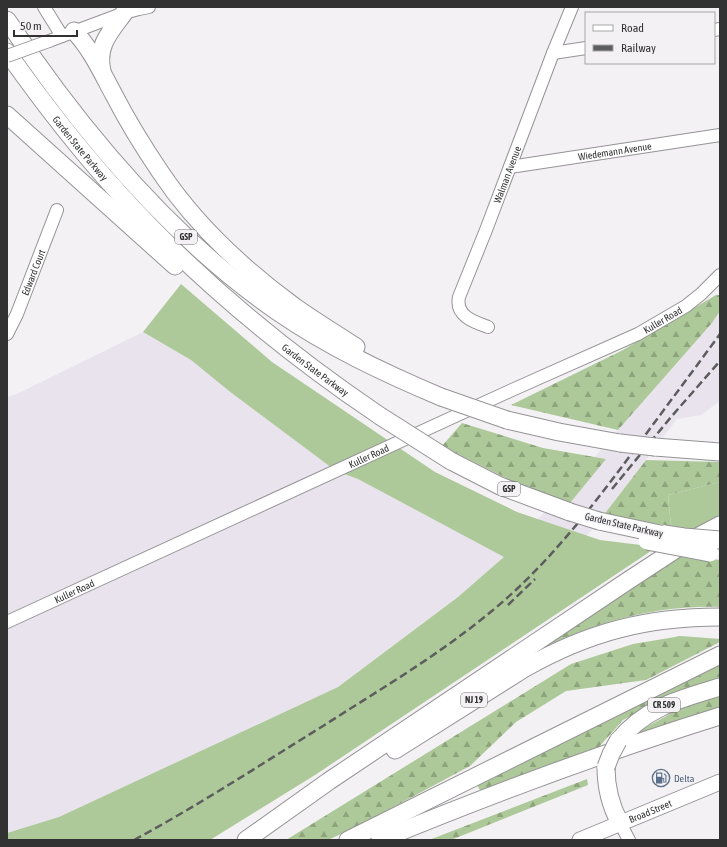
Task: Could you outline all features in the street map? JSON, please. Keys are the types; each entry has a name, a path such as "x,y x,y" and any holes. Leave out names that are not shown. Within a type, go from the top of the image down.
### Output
{"highway":[{"path":"105,78 100,61 102,48 108,34 124,14"},
{"name":"Garden State Parkway","path":"7,20 55,88 106,151 151,201 206,255 260,298 317,336 377,369 422,389 507,420 545,429 620,443 720,452"},
{"path":"68,34 85,42 144,148 162,175 201,222 235,257 250,272 296,308 422,389"},
{"name":"Garden State Parkway","path":"7,52 40,98 77,145 133,209 206,281 279,343 328,380 380,416 451,461 500,486 570,512 653,538 684,537 720,540"},
{"path":"7,115 193,283 279,343"},
{"path":"246,840 382,746 623,584 684,544 720,525"},
{"path":"653,538 715,554"},
{"name":"NJ 19","path":"250,840 334,789 525,668 564,648 600,634 639,624 677,618 720,617"},
{"path":"348,840 720,654"},
{"name":"CR 509","path":"620,823 613,811 607,789 606,767 618,741 634,724 656,709 720,687"},
{"path":"380,840 579,762 666,732 720,716"}],"main road":[{"name":"Broad Street","path":"580,840 720,782"}],"street":[{"path":"44,7 68,34"},
{"path":"7,56 124,14 149,7"},
{"name":"Walman Avenue","path":"488,327 468,319 460,311 458,302 461,290 486,230 572,7"},
{"path":"554,53 585,48"},
{"name":"Wiedemann Avenue","path":"510,167 720,135"},
{"name":"Edward Court","path":"7,334 17,314 56,210"},
{"name":"Kuller Road","path":"7,622 638,334 686,306 701,294 720,275"},
{"path":"620,823 629,840"}],"shaded area":[{"path":"720,311 720,401 701,415 677,419 593,529 459,670 421,637 471,586 338,687 59,817 7,833 7,397 15,395 143,332 191,360 229,391 336,471 358,479 502,555 557,500 712,323"}],"green space":[{"path":"181,284 272,362 435,472 517,512 600,540 657,547 315,775 210,840 7,840 7,833 59,817 338,687 458,597 504,557 358,479 336,471 229,391 191,360 143,332"},
{"path":"716,295 720,295 720,311 712,323 618,430 511,405 623,350"},
{"path":"462,423 543,448 606,459 570,503 522,486 442,446"},
{"path":"646,460 720,462 720,482 668,495 671,526 603,516"},
{"path":"720,482 720,519 697,530 671,526 668,495"},
{"path":"677,554 720,560 720,607 673,609 626,617 582,631 539,650"},
{"path":"681,636 720,639 720,642 646,680 566,691 516,722 470,766 358,826 328,840 286,840 571,664 633,644"},
{"path":"720,665 720,681 654,704 623,720 598,748 481,792 477,785"},
{"path":"720,694 720,709 627,738 688,704"},
{"path":"587,779 588,785 451,840 429,840"}],"railway":[{"path":"134,840 182,813 399,678 449,644 497,607 536,571 582,519 720,334"},
{"path":"612,489 671,417 720,361"},
{"path":"508,605 535,579"}],"place":[{"name":"Delta","path":"661,778"}]}
